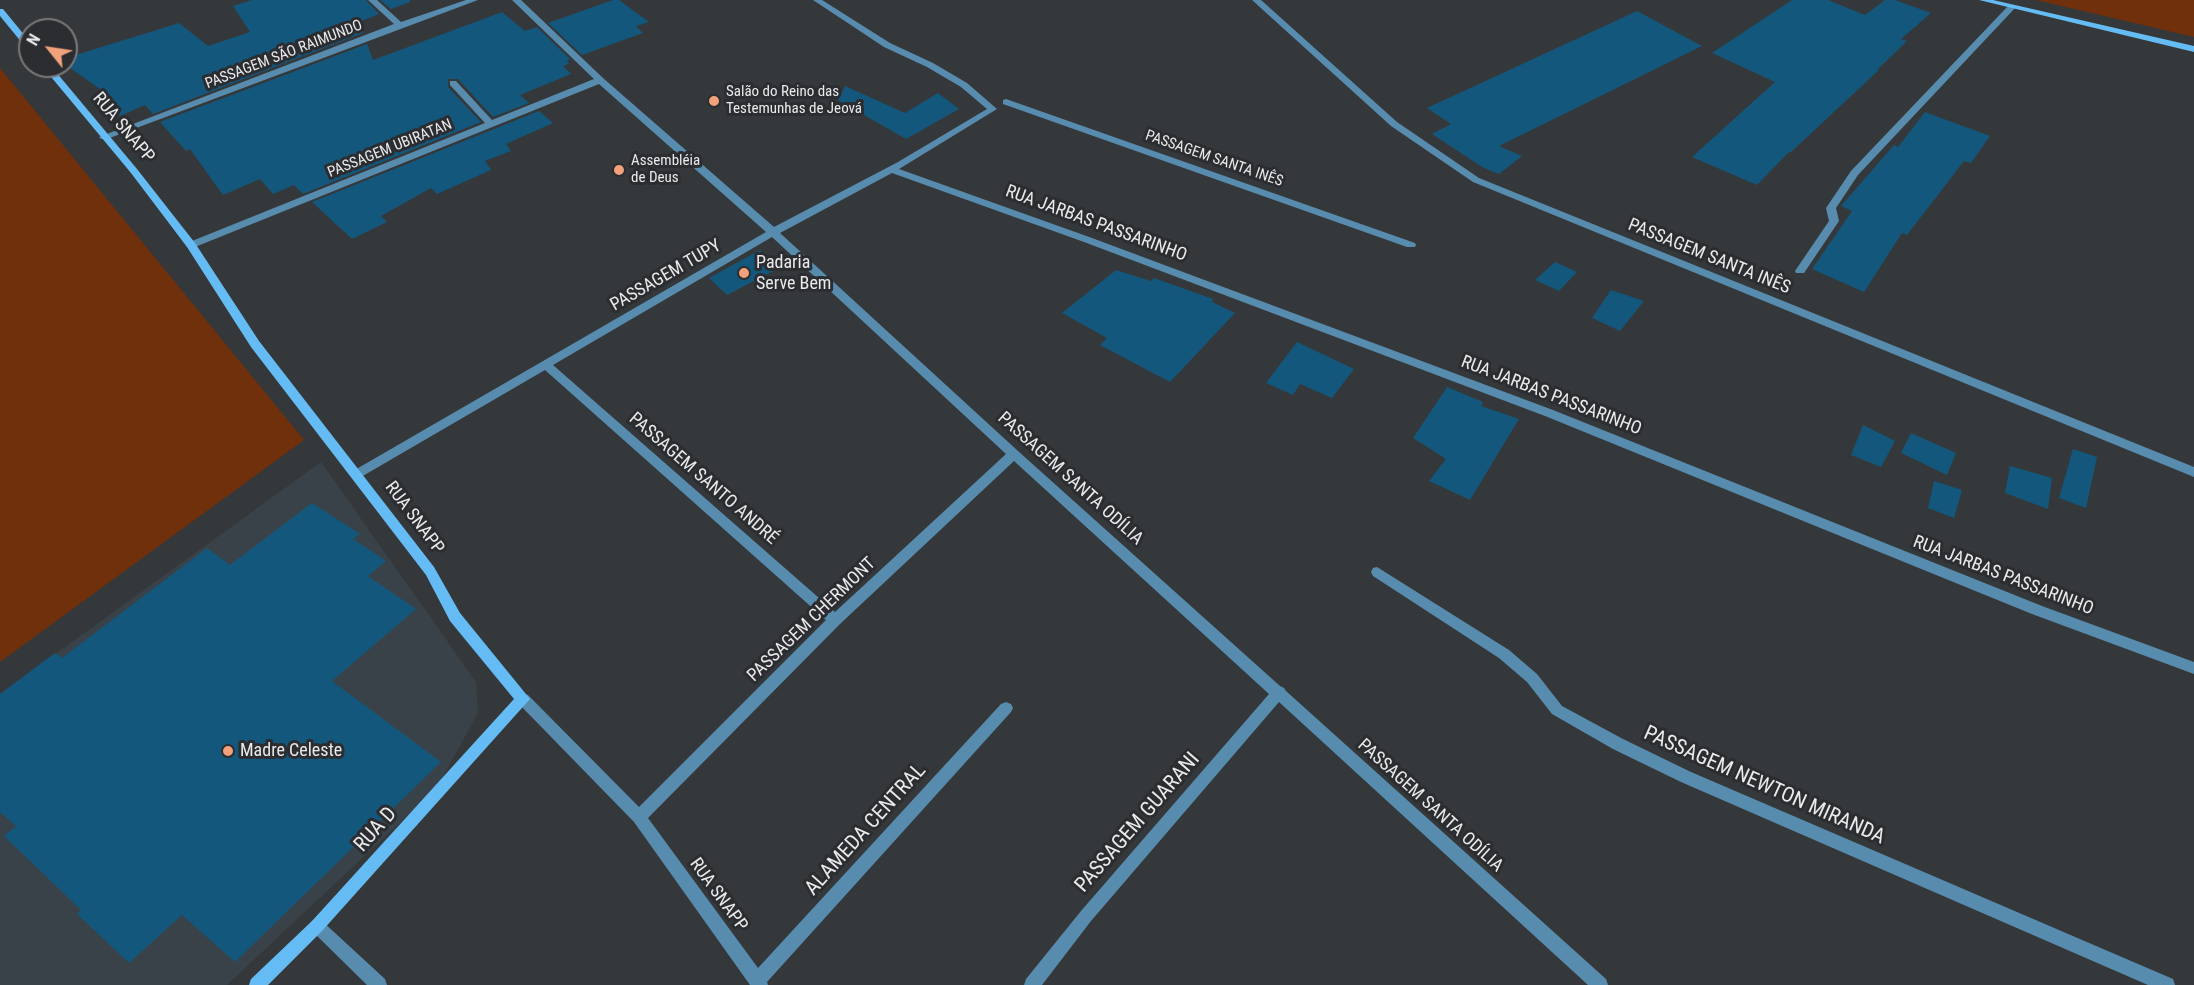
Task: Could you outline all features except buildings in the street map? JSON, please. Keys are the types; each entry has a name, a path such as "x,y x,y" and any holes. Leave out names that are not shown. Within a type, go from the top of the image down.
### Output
{"main road":[{"path":"1983,0 2194,49"},
{"path":"0,11 18,33"},
{"name":"RUA SNAPP","path":"56,78 191,245 255,344 430,571 455,617 523,699"},
{"name":"RUA D","path":"257,985 317,926 523,699"}],"street":[{"path":"372,0 400,25"},
{"name":"PASSAGEM SÃO RAIMUNDO","path":"104,137 400,25 474,0"},
{"name":"PASSAGEM SANTA ODÍLIA","path":"516,0 600,80 773,232 1014,454 1600,985"},
{"name":"PASSAGEM TUPY","path":"357,474 773,232 891,169 993,109 964,85 930,65 887,45 817,0"},
{"name":"PASSAGEM SANTA INÊS","path":"1256,0 1394,124 1476,180 2194,472"},
{"path":"1800,271 1834,221 1831,208 1854,172 2012,7"},
{"name":"PASSAGEM UBIRATAN","path":"191,245 600,80"},
{"path":"453,83 491,124"},
{"name":"PASSAGEM SANTA INÊS","path":"1006,102 1411,245"},
{"name":"RUA JARBAS PASSARINHO","path":"891,169 1088,240 1527,405 2037,610 2194,668"},
{"name":"PASSAGEM SANTO ANDRÉ","path":"546,365 835,620"},
{"name":"PASSAGEM CHERMONT","path":"639,817 835,620 1014,454"},
{"name":"PASSAGEM NEWTON MIRANDA","path":"1377,572 1504,654 1532,678 1557,710 1618,744 1686,777 2167,985"},
{"name":"PASSAGEM GUARANI","path":"1032,985 1086,916 1279,692"},
{"name":"RUA SNAPP","path":"523,699 639,817 758,983"},
{"name":"ALAMEDA CENTRAL","path":"758,983 1006,708"},
{"path":"317,926 379,985"}],"shaded area":[{"path":"2036,0 2194,0 2194,37"},
{"path":"0,68 304,440 0,662"},
{"name":"Madre Celeste","path":"321,462 476,682 478,713 436,789 227,985 0,985 0,694"}],"place":[{"name":"Salão do Reino das Testemunhas de Jeová","path":"714,101"},
{"name":"Assembléia de Deus","path":"619,170"},
{"name":"Padaria Serve Bem","path":"744,273"},
{"name":"Madre Celeste","path":"228,751"}]}
